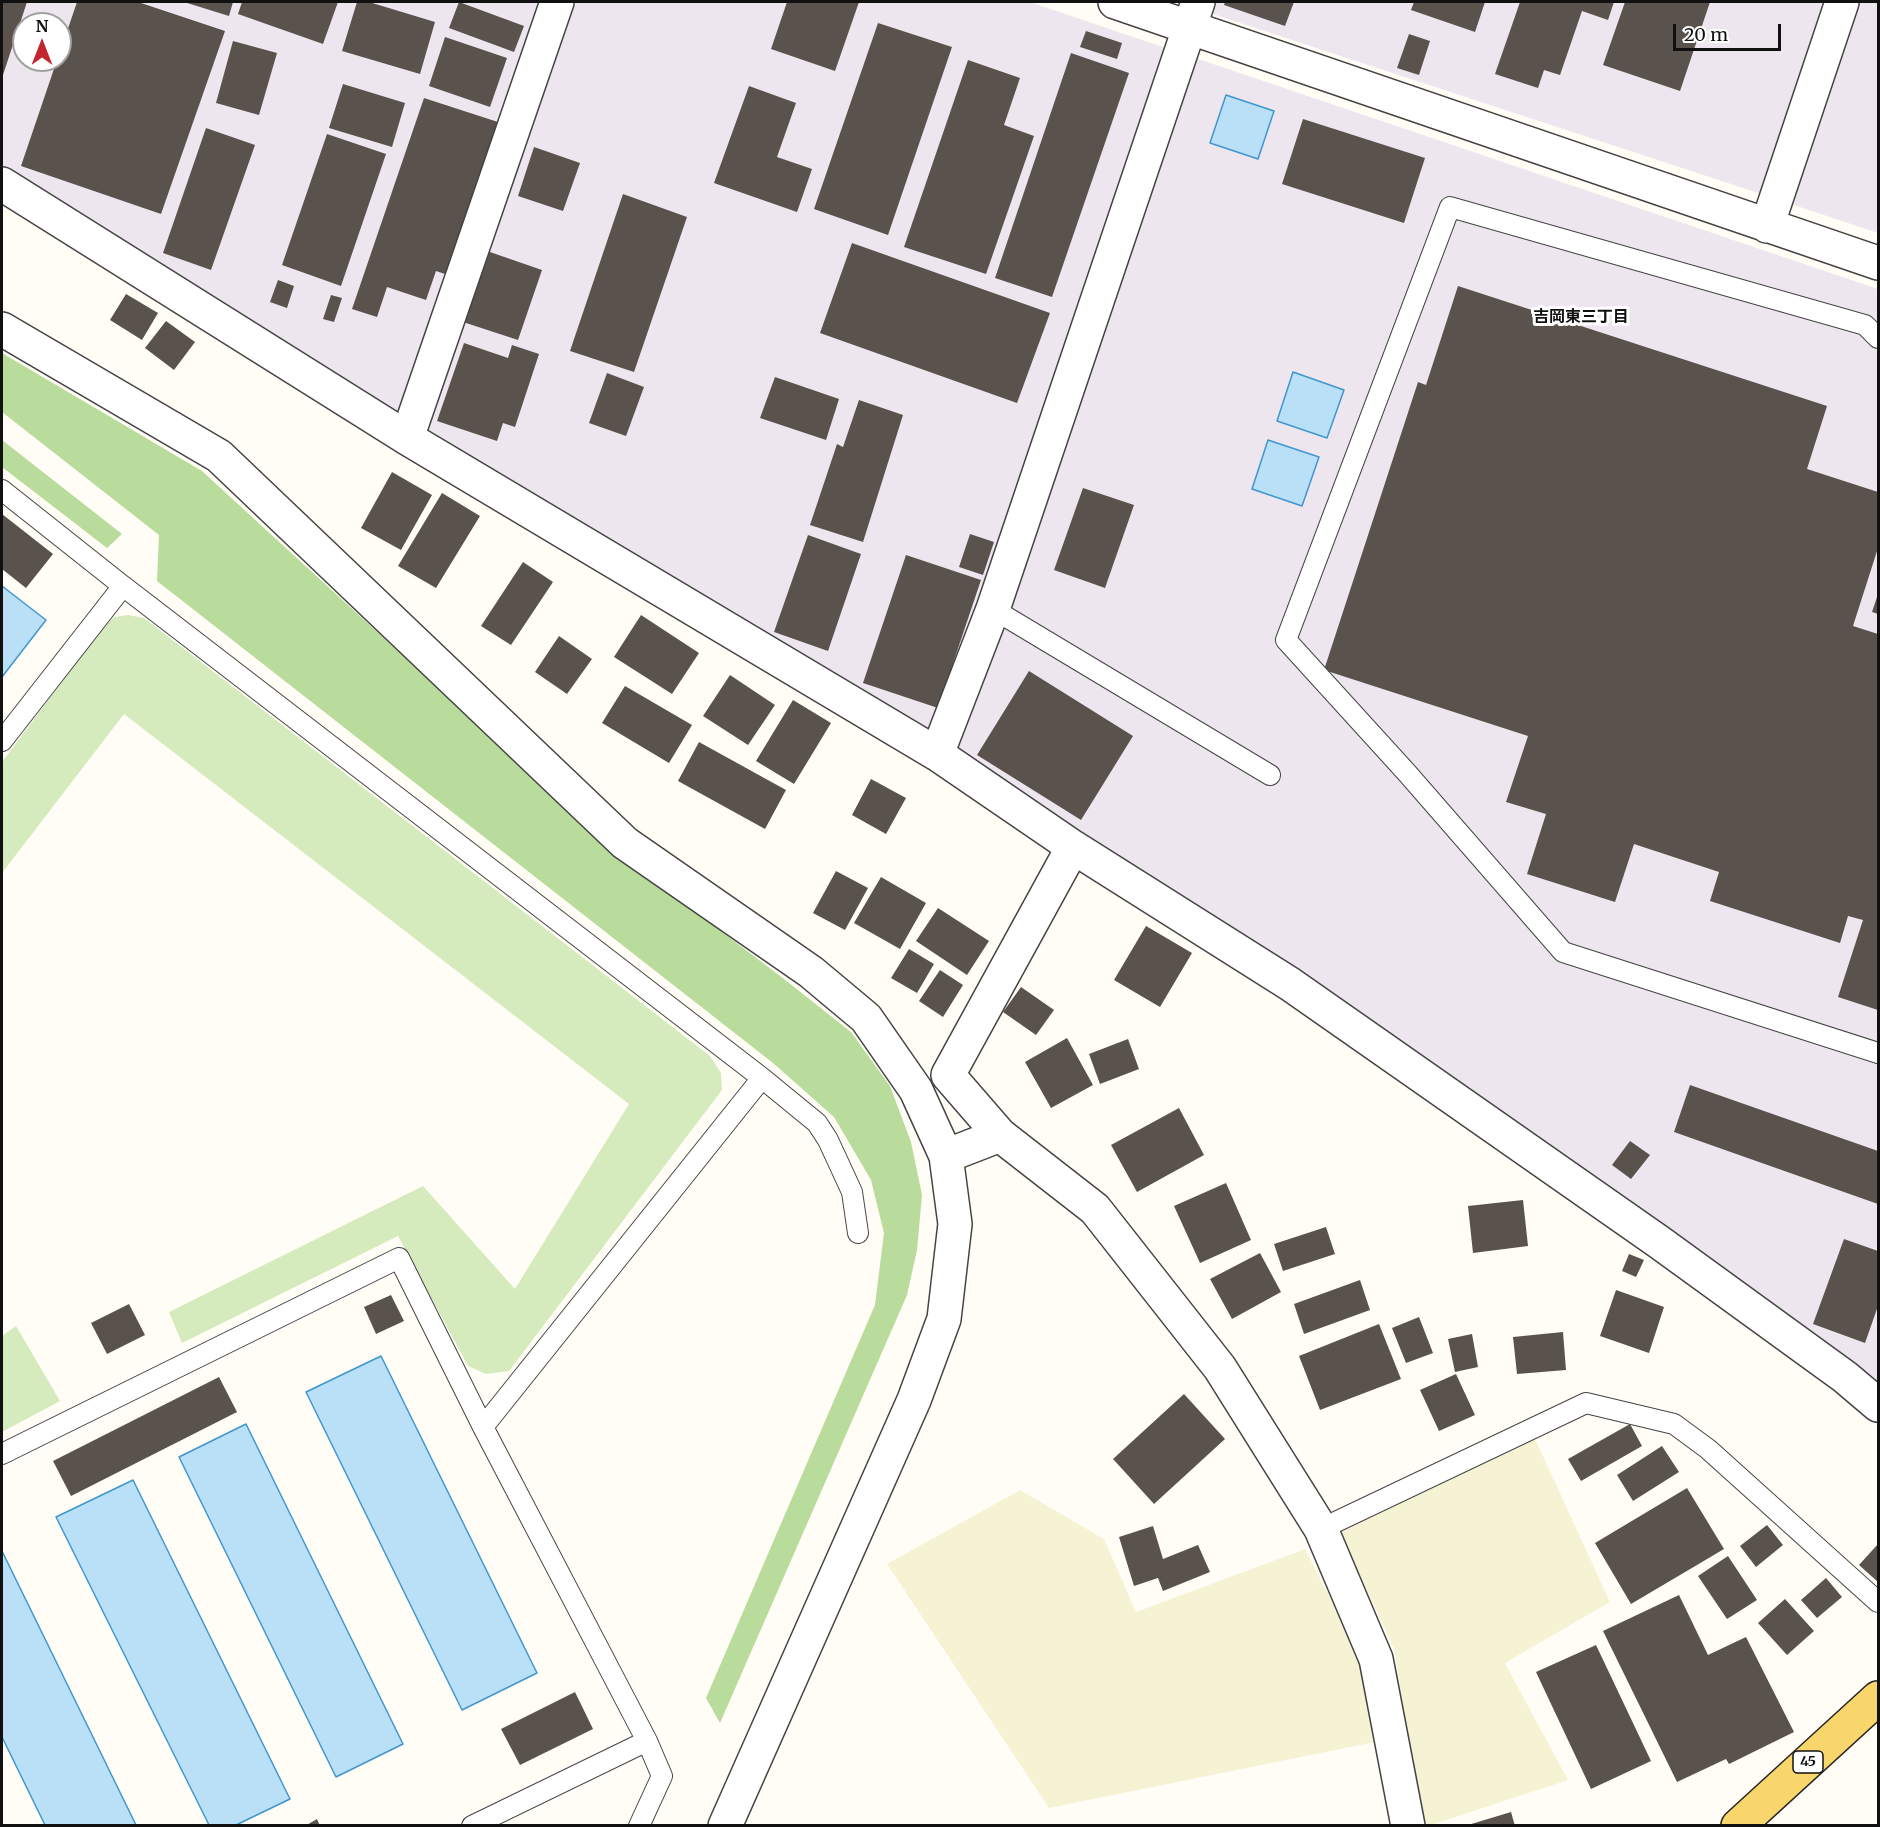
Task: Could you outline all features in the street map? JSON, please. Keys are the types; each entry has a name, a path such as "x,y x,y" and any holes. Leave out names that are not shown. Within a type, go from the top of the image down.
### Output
{"main road":[{"name":"45","path":"1738,1826 1878,1698"}],"street":[{"path":"407,438 557,2"},
{"path":"1116,2 1194,14 1767,226 1878,263"},
{"path":"1767,226 1842,2"},
{"path":"937,753 993,609 1194,14"},
{"path":"2,184 407,438 937,753 1073,847 1309,998 1659,1242 1845,1377 1878,1405"},
{"path":"2,329 219,456 625,843 812,972 866,1018 916,1090 946,1156 954,1224 944,1319 914,1400 725,1826"},
{"path":"1073,847 948,1075 1000,1135 1095,1209 1220,1368 1321,1529 1376,1659 1408,1826"},
{"path":"946,1156 1000,1135"}],"lane":[{"path":"1878,338 1865,325 1450,207 1286,640 1407,773 1563,952 1878,1053"},
{"path":"2,490 123,586 762,1078 817,1123 828,1140 852,1192 858,1233"},
{"path":"2,741 123,586"},
{"path":"993,609 1270,775"},
{"path":"483,1427 762,1078"},
{"path":"2,1454 399,1258 483,1427 647,1741 662,1776 639,1826"},
{"path":"1321,1529 1586,1403 1674,1424 1707,1449 1878,1602"},
{"path":"472,1826 647,1741"}],"shaded area":[{"path":"2,2 1030,2 1878,289 1878,1397 1664,1234 2,175"},
{"path":"1176,2 1878,2 1878,233 1740,187"},
{"path":"1531,1430 1610,1602 1505,1663 1568,1780 1431,1825 1422,1825 1394,1649 1337,1525"},
{"path":"1020,1490 1104,1539 1136,1612 1305,1549 1364,1664 1375,1742 1049,1808 887,1564"}],"green space":[{"path":"2,353 202,471 618,853 851,1032 890,1086 911,1142 922,1195 917,1250 907,1295 720,1723 706,1698 875,1305 884,1233 871,1180 834,1117 773,1063 157,581 159,535 2,412"},
{"path":"2,440 122,534 107,548 2,467"},
{"path":"128,615 144,618 710,1056 721,1073 722,1090 509,1371 486,1374 468,1366 398,1236 182,1343 169,1312 423,1186 515,1289 629,1104 124,714 2,873 2,762 100,631 114,617"},
{"path":"16,1326 60,1401 2,1432 2,1336"}],"water":[{"path":"1226,95 1274,111 1258,159 1210,143"},
{"path":"1293,372 1344,390 1327,438 1277,421"},
{"path":"1268,440 1319,457 1302,506 1252,489"},
{"path":"2,586 46,620 2,677"},
{"path":"381,1356 537,1673 462,1710 306,1392"},
{"path":"246,1424 403,1744 336,1777 179,1457"},
{"path":"133,1480 290,1799 236,1825 209,1825 56,1517"},
{"path":"2,1551 136,1825 45,1825 2,1737"}],"building":[{"path":"2,2 27,2 24,12 12,12 12,48 2,78"},
{"path":"77,2 138,2 225,31 161,214 21,166 53,72 72,72 72,17"},
{"path":"184,2 233,2 229,16"},
{"path":"242,2 338,2 323,44 238,14"},
{"path":"357,2 369,2 435,22 420,74 342,51"},
{"path":"459,2 524,26 514,52 449,28"},
{"path":"787,2 859,2 835,71 771,49"},
{"path":"1225,2 1294,2 1285,26 1224,5"},
{"path":"1414,2 1485,2 1475,32 1411,10"},
{"path":"1520,2 1614,2 1608,20 1582,11 1560,75 1544,70 1538,88 1495,74"},
{"path":"1625,2 1710,2 1680,91 1603,65"},
{"path":"878,23 952,47 888,235 814,209"},
{"path":"1086,31 1122,43 1117,59 1080,47"},
{"path":"1409,34 1430,41 1419,75 1397,68"},
{"path":"445,37 507,58 490,107 429,86"},
{"path":"233,41 277,53 259,115 216,103"},
{"path":"1071,53 1129,73 1052,297 995,278"},
{"path":"968,60 1020,78 1004,125 1034,136 986,274 904,247"},
{"path":"343,84 405,103 392,147 329,128"},
{"path":"749,86 796,103 777,157 812,169 797,212 714,183"},
{"path":"424,98 501,123 451,276 436,271 426,300 387,287 377,317 352,309"},
{"path":"1303,119 1425,158 1404,223 1282,184"},
{"path":"206,128 255,145 211,270 163,253"},
{"path":"327,134 386,154 341,286 282,265"},
{"path":"534,147 580,163 563,211 518,196"},
{"path":"623,194 687,217 634,372 570,351"},
{"path":"852,243 1050,313 1017,403 820,333"},
{"path":"487,251 542,270 518,340 463,322"},
{"path":"278,280 294,286 287,308 270,302"},
{"path":"1458,286 1827,406 1807,469 1878,492 1878,548 1853,626 1878,634 1878,1010 1838,997 1863,920 1848,916 1840,943 1710,901 1719,872 1634,844 1615,902 1527,874 1546,814 1506,802 1528,736 1324,670 1418,382 1426,385"},
{"path":"126,294 158,313 142,340 110,320"},
{"path":"331,295 342,298 334,322 323,319"},
{"path":"166,321 195,342 174,370 145,348"},
{"path":"464,343 508,358 512,345 539,354 515,427 503,423 497,441 437,421"},
{"path":"607,373 644,387 626,436 589,423"},
{"path":"775,377 839,399 826,440 760,418"},
{"path":"859,400 903,415 863,542 810,525 837,444 843,447"},
{"path":"392,472 432,495 401,550 361,528"},
{"path":"1083,488 1134,505 1105,588 1054,570"},
{"path":"442,493 480,516 436,588 398,566"},
{"path":"2,514 53,554 26,588 2,569"},
{"path":"970,534 994,542 983,575 959,567"},
{"path":"808,535 861,554 828,651 774,632"},
{"path":"906,555 981,580 938,708 863,683"},
{"path":"523,562 553,582 511,645 481,626"},
{"path":"1878,594 1878,614 1872,612"},
{"path":"641,615 699,653 672,694 614,657"},
{"path":"559,636 592,659 567,694 535,672"},
{"path":"1029,671 1133,736 1081,820 977,755"},
{"path":"730,675 775,705 748,745 703,716"},
{"path":"625,686 692,725 669,763 602,723"},
{"path":"793,700 831,723 794,784 756,761"},
{"path":"699,742 786,790 765,829 678,781"},
{"path":"871,779 906,798 886,834 852,815"},
{"path":"836,871 868,888 845,930 813,913"},
{"path":"881,877 926,903 900,949 854,923"},
{"path":"938,908 989,941 967,975 916,941"},
{"path":"1146,926 1192,953 1160,1007 1114,980"},
{"path":"909,949 934,964 917,993 891,978"},
{"path":"940,970 963,985 943,1017 919,1001"},
{"path":"1021,987 1054,1010 1036,1035 1003,1012"},
{"path":"1067,1038 1093,1085 1051,1108 1025,1062"},
{"path":"1128,1039 1139,1069 1100,1084 1089,1054"},
{"path":"1690,1085 1878,1151 1878,1204 1674,1132"},
{"path":"1179,1108 1204,1155 1137,1192 1111,1145"},
{"path":"1630,1141 1650,1155 1631,1179 1612,1165"},
{"path":"1226,1183 1251,1240 1200,1263 1174,1206"},
{"path":"1523,1200 1528,1246 1473,1253 1468,1206"},
{"path":"1326,1227 1335,1254 1283,1271 1274,1244"},
{"path":"1844,1239 1878,1251 1878,1306 1865,1343 1813,1324"},
{"path":"1260,1253 1281,1292 1232,1319 1210,1279"},
{"path":"1629,1254 1644,1260 1636,1277 1622,1271"},
{"path":"1360,1280 1370,1310 1304,1334 1294,1304"},
{"path":"1616,1290 1664,1307 1649,1353 1600,1336"},
{"path":"391,1295 404,1321 376,1334 364,1307"},
{"path":"129,1304 145,1335 107,1354 91,1323"},
{"path":"1419,1317 1433,1353 1406,1363 1392,1328"},
{"path":"1379,1324 1401,1379 1320,1410 1299,1356"},
{"path":"1563,1332 1566,1370 1517,1374 1513,1337"},
{"path":"1472,1334 1478,1367 1455,1372 1448,1339"},
{"path":"1456,1374 1475,1415 1439,1431 1420,1390"},
{"path":"219,1377 237,1412 71,1496 53,1461"},
{"path":"1184,1394 1225,1439 1154,1504 1113,1459"},
{"path":"1630,1424 1642,1446 1581,1481 1568,1459"},
{"path":"1662,1446 1679,1472 1633,1501 1617,1475"},
{"path":"1687,1488 1724,1549 1631,1604 1595,1543"},
{"path":"1767,1525 1783,1545 1756,1567 1740,1546"},
{"path":"1153,1526 1163,1559 1198,1545 1210,1572 1163,1591 1158,1578 1134,1586 1119,1537"},
{"path":"1878,1544 1878,1582 1859,1565"},
{"path":"1728,1556 1757,1600 1727,1619 1698,1576"},
{"path":"1826,1578 1842,1597 1817,1618 1801,1600"},
{"path":"1679,1595 1708,1655 1746,1637 1794,1732 1729,1764 1726,1759 1677,1782 1603,1631"},
{"path":"1785,1599 1814,1631 1787,1655 1758,1623"},
{"path":"1596,1645 1651,1761 1591,1789 1536,1672"},
{"path":"575,1692 593,1729 520,1765 501,1729"},
{"path":"1511,1812 1515,1826 1468,1826 1468,1825"},
{"path":"317,1819 320,1826 305,1826"}],"district":[{"name":"吉岡東三丁目","path":"1581,317"}]}
